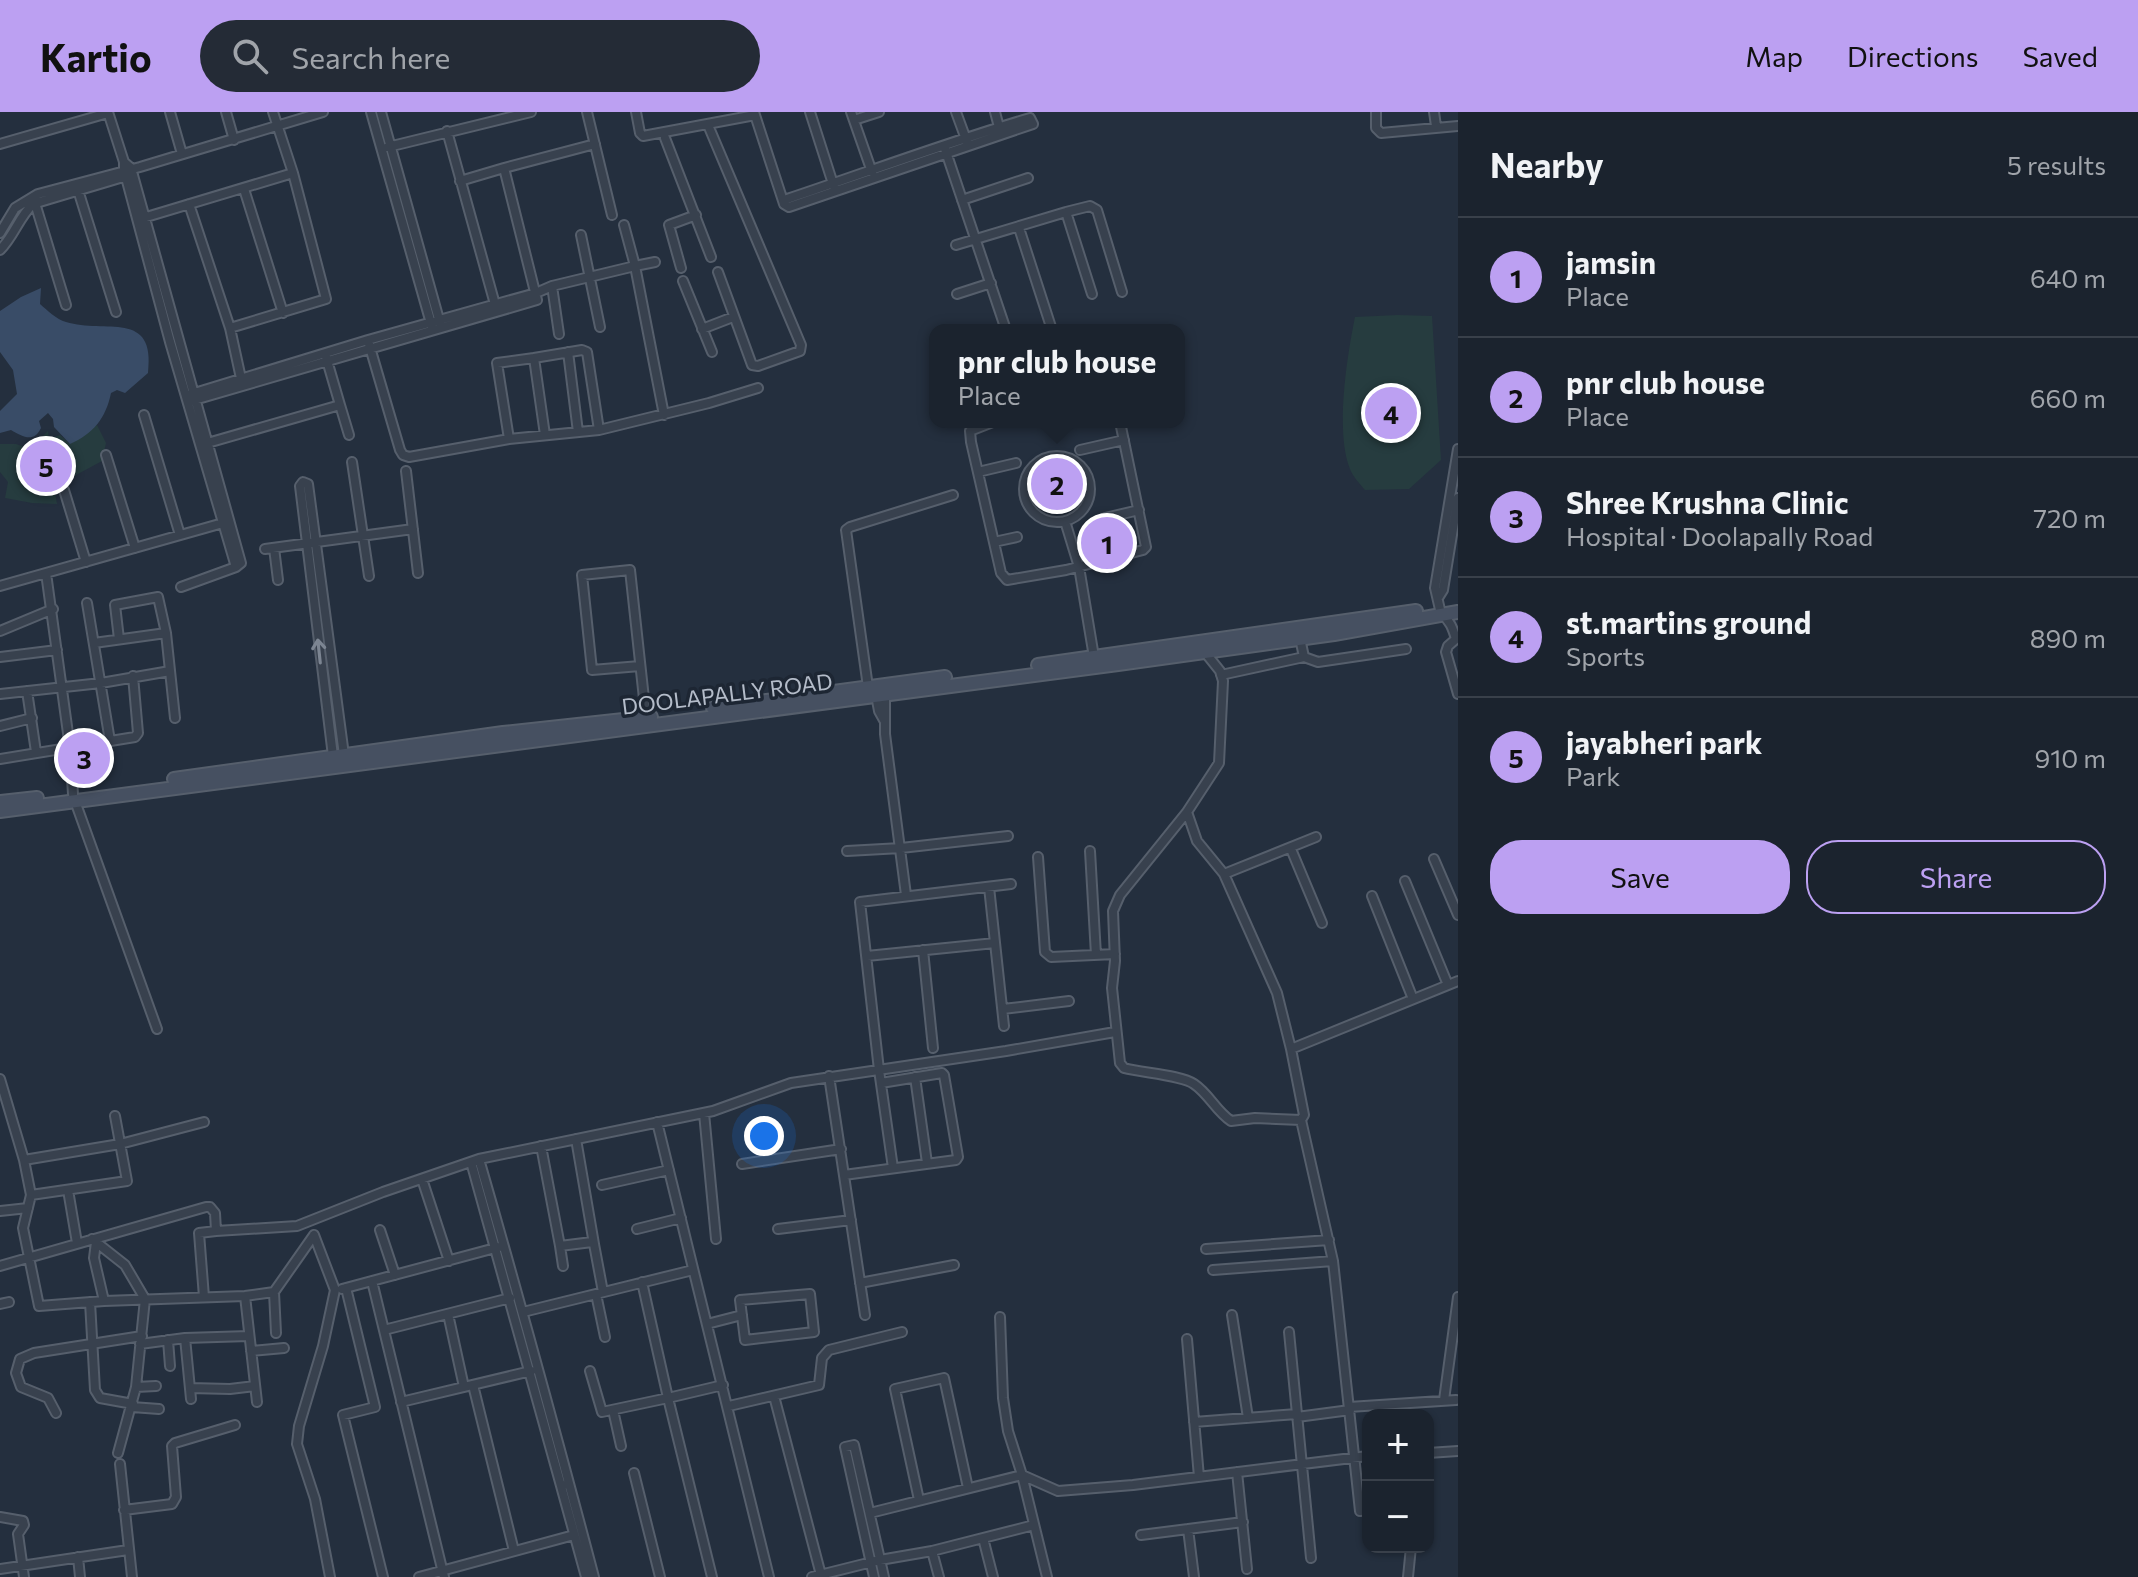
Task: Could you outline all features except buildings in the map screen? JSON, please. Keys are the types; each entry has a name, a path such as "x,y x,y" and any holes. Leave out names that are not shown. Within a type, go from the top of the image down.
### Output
{"main road":[{"path":"876,692 1072,664 1094,657 1269,638 1458,604"},
{"name":"DOOLAPALLY ROAD","path":"0,802 74,797 1072,664 1204,651 1269,638 1300,638 1439,606 1458,612"},
{"name":"DOOLAPALLY ROAD","path":"0,811 339,755 416,750 503,733 876,692"}],"street":[{"path":"0,144 108,112 129,169 191,398"},
{"path":"170,112 182,154"},
{"path":"226,112 234,140"},
{"path":"230,328 322,301 326,297 293,173 273,112"},
{"path":"0,233 15,208 38,194 278,128 323,112"},
{"path":"371,112 386,148 436,325"},
{"path":"381,112 386,148"},
{"path":"386,148 531,112"},
{"path":"587,112 612,215"},
{"path":"636,112 641,135 665,135 754,113 786,205 872,173 1000,132 995,112"},
{"path":"810,112 834,188"},
{"path":"872,173 853,116 879,112"},
{"path":"956,112 967,143"},
{"path":"1376,112 1376,128 1381,133 1458,126"},
{"path":"1434,112 1436,126"},
{"path":"708,125 801,345 800,351 758,366 752,365 718,272"},
{"path":"447,131 496,307"},
{"path":"665,135 711,257"},
{"path":"460,181 595,144"},
{"path":"945,149 1003,324"},
{"path":"504,168 536,296"},
{"path":"0,250 22,216 35,203 78,190 129,169"},
{"path":"129,169 225,523 241,563 181,587"},
{"path":"143,218 293,173"},
{"path":"962,200 1028,178"},
{"path":"244,189 283,313"},
{"path":"78,190 116,312"},
{"path":"35,203 66,305"},
{"path":"189,204 230,328 242,382"},
{"path":"956,245 1086,206 1095,208 1122,292"},
{"path":"1066,212 1092,294"},
{"path":"681,268 669,225 696,215"},
{"path":"624,225 664,415"},
{"path":"1019,228 1050,324"},
{"path":"581,235 600,327"},
{"path":"191,398 536,296 552,286 655,262"},
{"path":"683,281 712,352"},
{"path":"957,294 991,283"},
{"path":"552,286 559,334"},
{"path":"702,329 733,317"},
{"path":"369,344 404,456 509,439 599,430 758,388"},
{"path":"509,439 497,364 584,350 589,356 599,430"},
{"path":"568,352 578,432"},
{"path":"326,357 349,435"},
{"path":"534,358 545,435"},
{"path":"204,444 340,405"},
{"path":"144,415 180,535"},
{"path":"978,428 970,431 1001,573 1007,580 1079,567 1146,547 1121,428"},
{"path":"1080,450 1124,440"},
{"path":"1458,449 1435,588 1439,606 1456,639 1446,652 1458,694"},
{"path":"106,455 135,548"},
{"path":"1064,457 1074,461 1088,478 1090,488 1083,509 1065,521 1054,522 1035,514 1024,496 1027,475 1042,460 1064,457"},
{"path":"352,462 369,576"},
{"path":"978,472 1016,463"},
{"path":"406,471 418,573"},
{"path":"339,755 323,682 313,594 312,541 308,484 303,482 300,486 312,541 324,593 335,681 339,755"},
{"path":"64,490 86,562"},
{"path":"906,895 884,720 887,709 876,692 846,530 953,495"},
{"path":"1439,606 1458,498"},
{"path":"1105,518 1139,510"},
{"path":"1065,521 1079,567 1094,657"},
{"path":"0,586 225,523"},
{"path":"278,580 270,548 413,529"},
{"path":"994,542 1017,537"},
{"path":"640,666 592,670 582,575 630,570 646,717"},
{"path":"46,573 53,609 74,797 157,1029"},
{"path":"313,594 324,593"},
{"path":"119,639 115,605 155,596 161,604 166,633 175,718"},
{"path":"87,603 110,741"},
{"path":"0,631 53,609"},
{"path":"94,643 166,633"},
{"path":"1300,638 1304,657"},
{"path":"1221,675 1304,657 1318,662 1406,649"},
{"path":"0,657 57,650"},
{"path":"1204,651 1221,675 1219,763 1187,812 1120,895 1113,911 1115,954 1112,988 1120,1063 1124,1068 1191,1081 1201,1089 1220,1115 1231,1121 1255,1118 1301,1120"},
{"path":"0,694 101,683 170,671"},
{"path":"0,759 135,737 138,734 133,676"},
{"path":"323,682 335,681"},
{"path":"27,691 36,752"},
{"path":"0,726 32,718"},
{"path":"1187,812 1197,841 1224,874 1277,993 1304,1115 1301,1120 1333,1261 1362,1511"},
{"path":"847,851 1008,836"},
{"path":"1224,874 1316,837"},
{"path":"1291,849 1322,923"},
{"path":"1090,851 1096,955"},
{"path":"1038,857 1045,952 1051,957 1115,954"},
{"path":"1434,859 1458,915"},
{"path":"1405,881 1448,985"},
{"path":"893,1168 860,902 1011,884"},
{"path":"989,887 1004,1026"},
{"path":"1372,896 1413,999"},
{"path":"867,956 995,943"},
{"path":"923,950 933,1048"},
{"path":"1291,1049 1458,981"},
{"path":"1003,1009 1069,1001"},
{"path":"204,1297 199,1233 297,1226 475,1161 704,1113 791,1083 1115,1032"},
{"path":"844,1175 958,1157 942,1073 881,1083"},
{"path":"829,1076 865,1315"},
{"path":"915,1077 927,1163"},
{"path":"0,1079 31,1195 23,1228 39,1306 274,1292"},
{"path":"704,1113 716,1239"},
{"path":"31,1195 127,1181 115,1116"},
{"path":"24,1160 120,1144 204,1122"},
{"path":"657,1122 769,1577"},
{"path":"576,1139 594,1244 605,1337"},
{"path":"541,1146 563,1266"},
{"path":"742,1164 841,1149"},
{"path":"475,1161 523,1312 550,1432"},
{"path":"602,1185 669,1170"},
{"path":"422,1179 449,1261"},
{"path":"68,1190 77,1243"},
{"path":"0,1266 210,1207 215,1213 216,1231"},
{"path":"0,1211 28,1208"},
{"path":"637,1229 681,1218"},
{"path":"778,1229 851,1220"},
{"path":"309,1222 335,1290 297,1444 315,1499 330,1577"},
{"path":"380,1230 395,1275"},
{"path":"276,1333 274,1292 314,1235"},
{"path":"94,1240 125,1265 145,1299 136,1387 118,1453"},
{"path":"94,1240 94,1258 104,1301"},
{"path":"1206,1249 1329,1240"},
{"path":"560,1246 594,1244"},
{"path":"335,1290 500,1247"},
{"path":"500,1247 510,1298 594,1577"},
{"path":"1213,1270 1333,1261"},
{"path":"860,1283 954,1265"},
{"path":"523,1312 693,1270"},
{"path":"372,1281 444,1574"},
{"path":"642,1282 712,1577"},
{"path":"346,1288 375,1407 343,1415 383,1577"},
{"path":"810,1294 814,1332 745,1340 742,1315 740,1300 810,1294"},
{"path":"245,1296 257,1402"},
{"path":"1444,1400 1458,1297"},
{"path":"384,1330 510,1298"},
{"path":"90,1302 95,1390 100,1398 159,1409"},
{"path":"448,1314 514,1551"},
{"path":"707,1324 742,1315"},
{"path":"1232,1315 1248,1418"},
{"path":"1000,1317 1003,1398 1008,1431 1047,1577"},
{"path":"729,1406 819,1385 822,1358 829,1350 902,1332"},
{"path":"1289,1332 1311,1558"},
{"path":"56,1413 48,1398 21,1387 16,1373 20,1359 34,1353 92,1344 249,1336"},
{"path":"185,1338 191,1399"},
{"path":"1187,1339 1199,1477"},
{"path":"168,1340 170,1366"},
{"path":"251,1351 284,1348"},
{"path":"401,1402 531,1371"},
{"path":"590,1371 602,1412 723,1385"},
{"path":"919,1500 895,1389 944,1378 968,1488"},
{"path":"136,1387 156,1386"},
{"path":"190,1388 255,1386"},
{"path":"774,1396 816,1576 1034,1525"},
{"path":"1194,1422 1297,1416 1456,1400"},
{"path":"613,1410 621,1446"},
{"path":"124,1510 172,1504 176,1497 172,1446 235,1425"},
{"path":"874,1577 845,1447 854,1445 884,1577"},
{"path":"1434,1453 1458,1451"},
{"path":"870,1513 1022,1475 1058,1491 1362,1456"},
{"path":"120,1464 132,1577"},
{"path":"1237,1472 1247,1569"},
{"path":"634,1473 660,1577"},
{"path":"565,1485 586,1577"},
{"path":"0,1517 23,1521 18,1534 24,1577"},
{"path":"1141,1535 1243,1522"},
{"path":"1188,1529 1194,1577"},
{"path":"419,1577 444,1574 574,1535"},
{"path":"983,1538 993,1577"},
{"path":"0,1569 128,1550"},
{"path":"932,1551 939,1577"},
{"path":"1408,1577 1410,1553"},
{"path":"78,1557 80,1577"}],"green space":[{"path":"1432,316 1441,460 1409,489 1365,490 1350,469 1343,436 1346,373 1355,317"},
{"path":"97,425 106,443 102,461 54,487 57,504 5,498 8,482 0,472 0,444 16,444 30,449 48,431 49,439 60,435 69,443"}],"water":[{"path":"41,288 40,304 59,319 136,332 144,340 148,353 148,373 125,393 117,390 111,393 106,410 97,424 70,444 54,427 48,413 39,421 41,428 35,436 24,436 11,430 0,433 0,411 17,394 13,370 0,352 0,311"}],"place":[{"name":"st.martins ground","path":"1391,413"},
{"name":"jayabheri park","path":"46,466"},
{"name":"pnr club house","path":"1057,484"},
{"name":"jamsin","path":"1107,543"},
{"name":"Shree Krushna Clinic","path":"84,758"}]}
